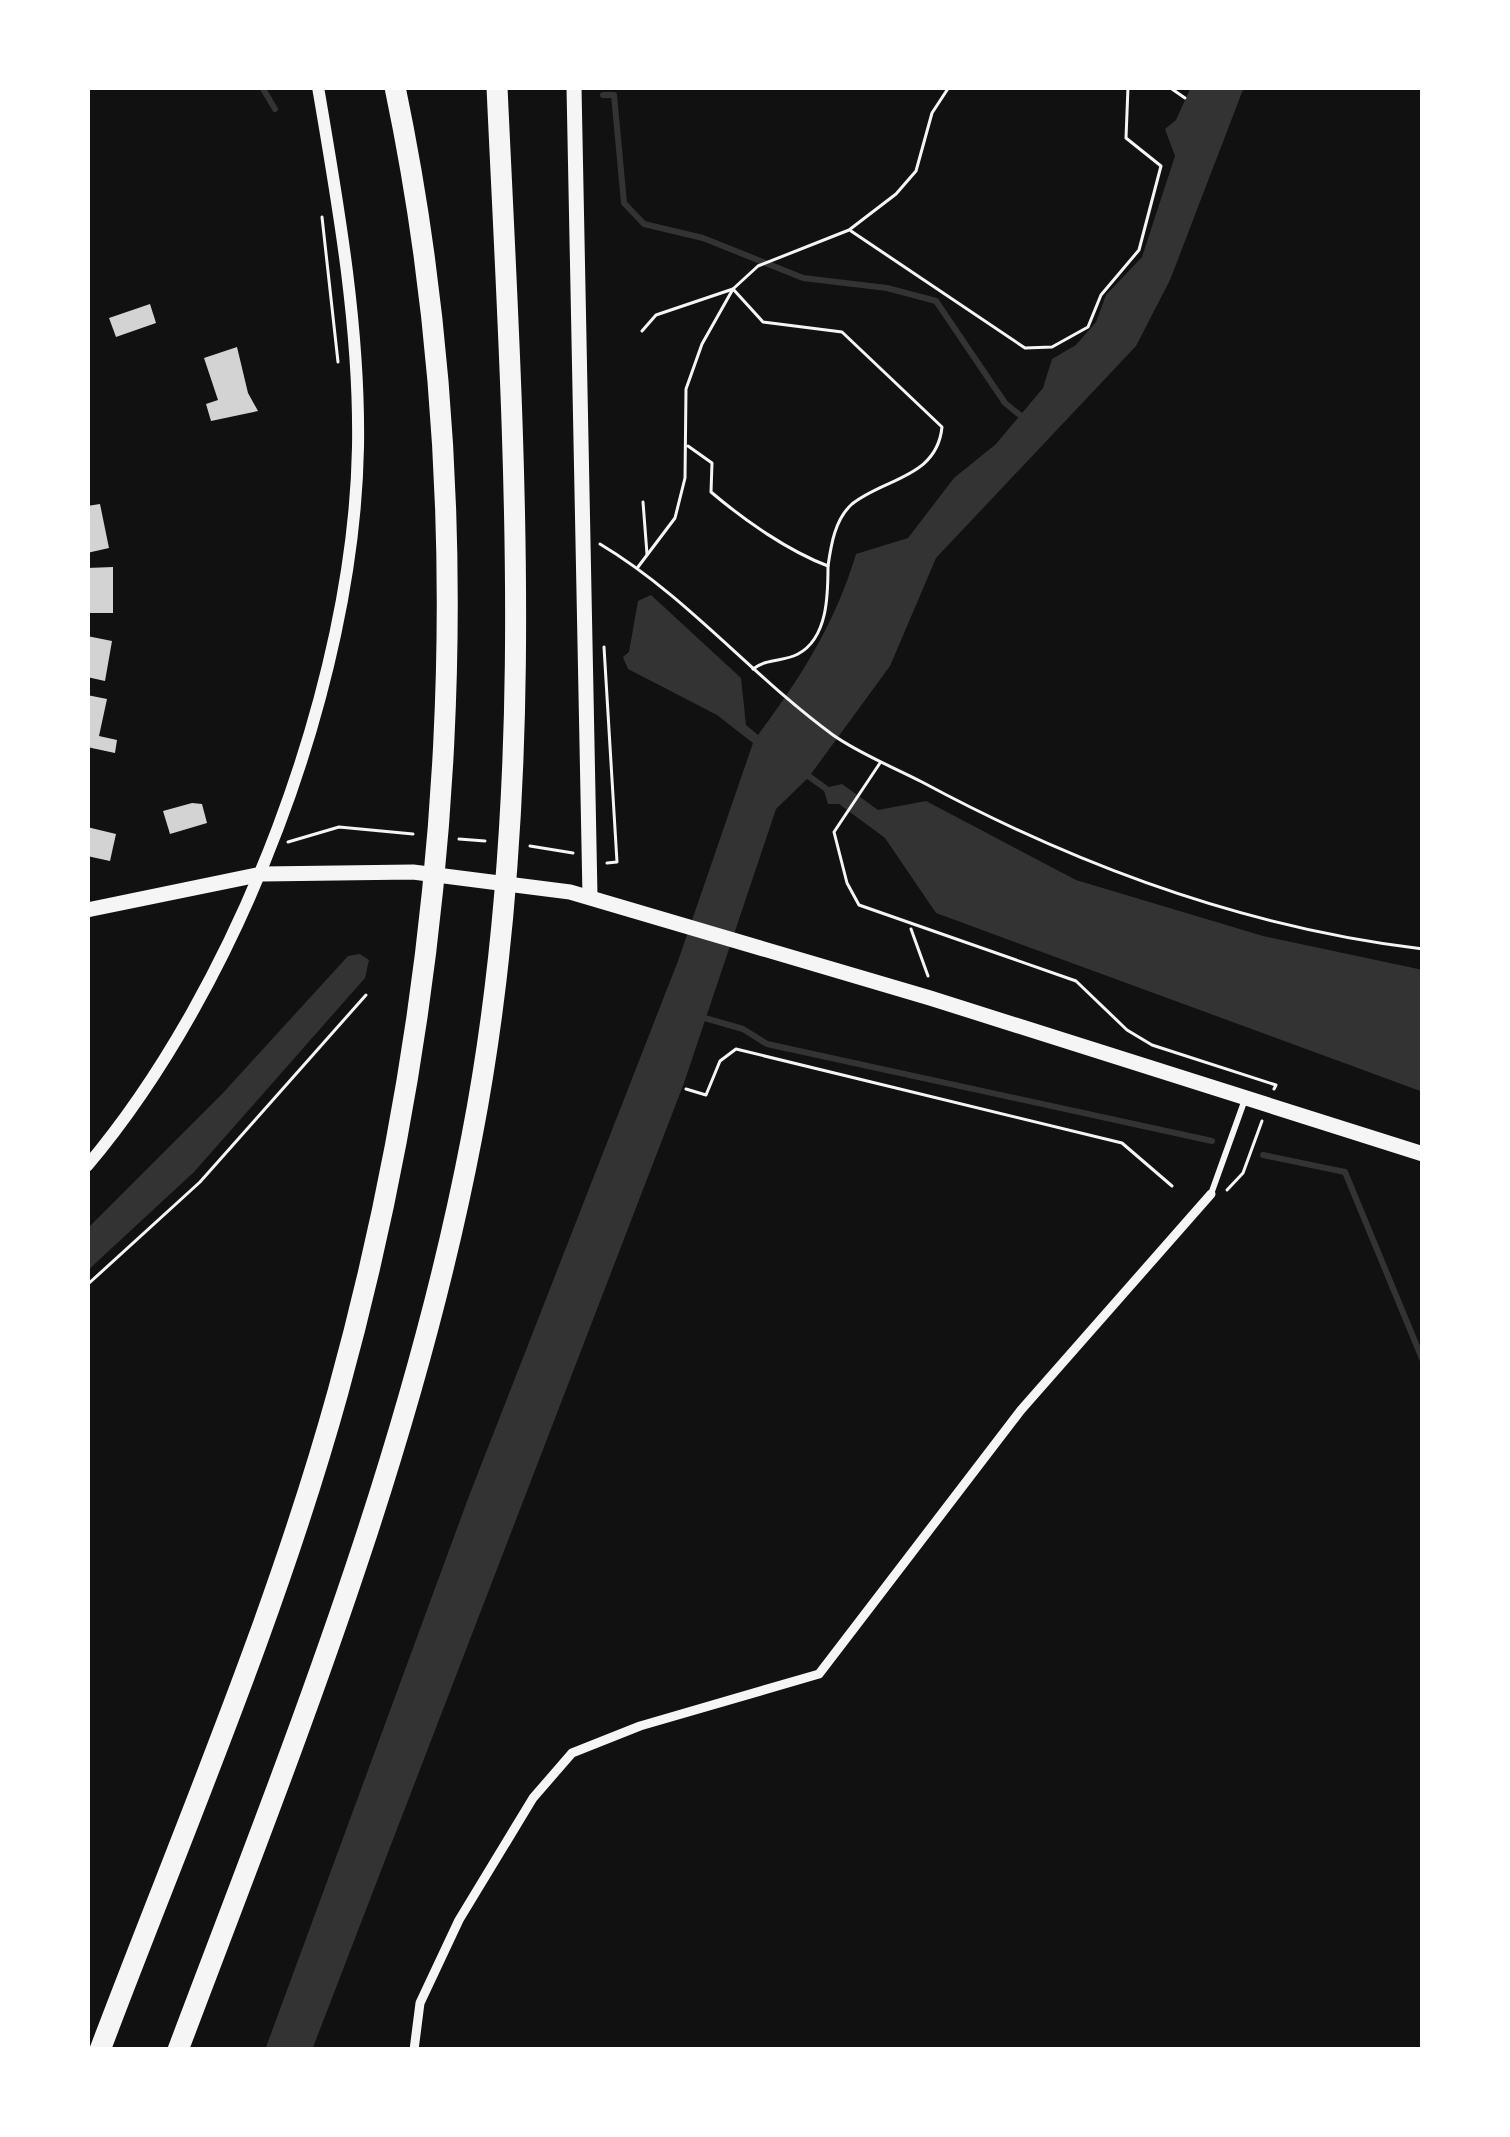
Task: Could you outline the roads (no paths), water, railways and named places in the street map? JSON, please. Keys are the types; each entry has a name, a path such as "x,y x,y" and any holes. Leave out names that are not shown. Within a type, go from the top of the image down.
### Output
{"highway":[{"path":"100,2050 288,1552 377,1242 411,1066 430,937 439,815 442,499 429,313 394,87"},
{"path":"178,2050 364,1556 433,1316 476,1114 511,830 518,658 497,87"}],"street":[{"path":"87,1166 200,993 262,874 338,625 356,500 353,352 318,87"},
{"path":"574,87 590,896"},
{"path":"87,910 262,874 372,871 546,887 622,904 794,956 1423,1154"},
{"path":"414,2050 420,2003 459,1920 533,1798 572,1754 640,1726 819,1673 1021,1410 1210,1194"}],"lane":[{"path":"1210,1194 1246,1099"}],"waterway":[{"path":"262,87 275,109"},
{"path":"603,95 614,95 624,203 644,224 703,238 803,278 887,288 936,301 1005,403 1026,420"},
{"path":"698,1016 743,1029 767,1044 1212,1141"},
{"path":"1263,1155 1345,1172 1423,1361"}]}
